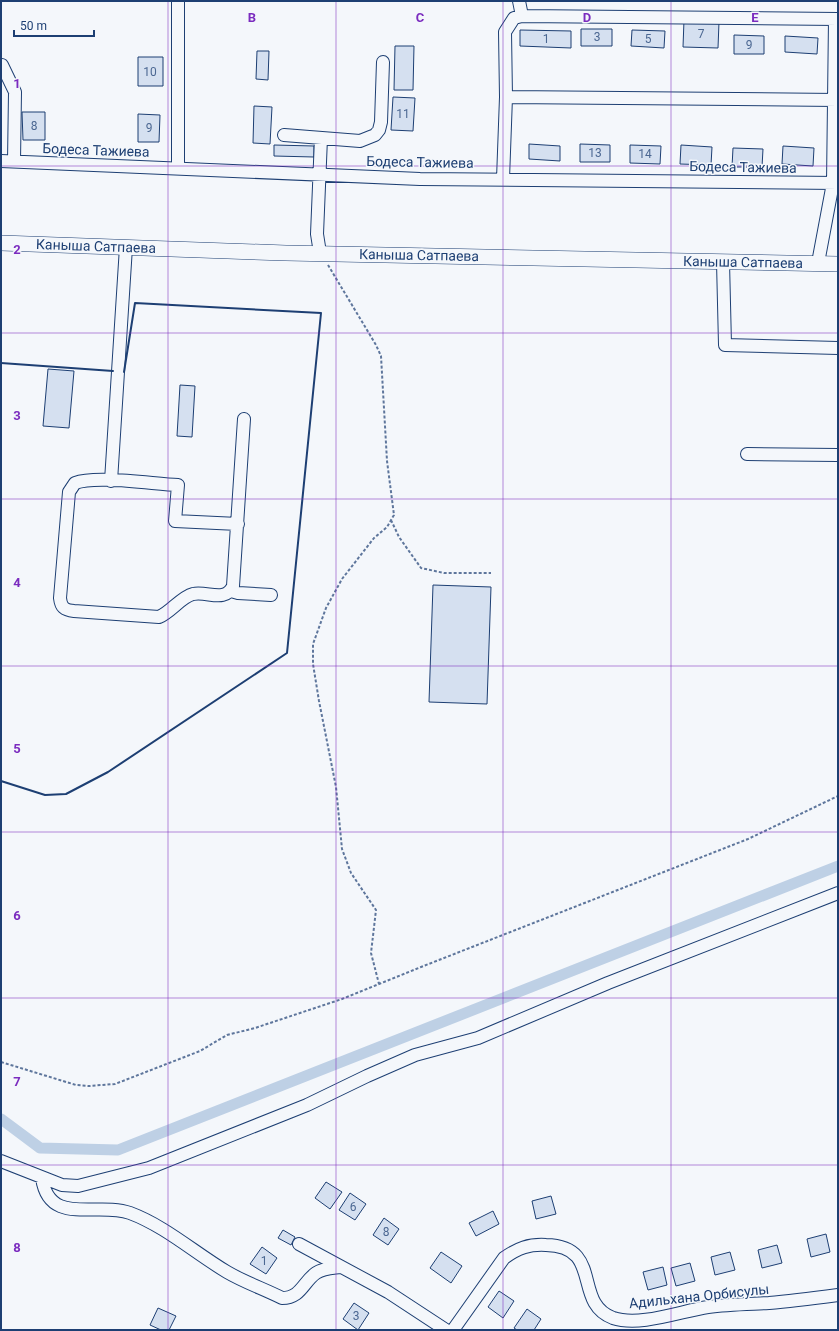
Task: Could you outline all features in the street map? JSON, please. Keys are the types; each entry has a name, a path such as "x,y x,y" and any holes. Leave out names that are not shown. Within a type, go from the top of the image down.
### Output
{"main road":[{"name":"Каныша Сатпаева","path":"1,243 320,253 838,264"}],"street":[{"path":"178,1 178,168"},
{"path":"519,1 522,16"},
{"path":"503,179 506,97 505,32 514,18 522,16 836,19 836,183 818,263"},
{"path":"284,135 360,141 375,135 379,130 381,122 383,62"},
{"path":"2,65 15,92 14,161"},
{"path":"506,97 836,100"},
{"path":"320,253 317,234 321,138"},
{"name":"Бодеса Тажиева","path":"1,161 420,179 836,183"},
{"path":"111,481 126,247"},
{"path":"723,262 725,345 838,348"},
{"path":"238,524 175,521 178,485 111,481 80,481 72,486 69,492 60,598 62,606 65,610 159,617 167,613 188,596 198,594 221,596 231,590 233,586 238,524 244,419"},
{"path":"747,454 838,455"},
{"path":"231,590 238,593 271,595"},
{"path":"1,1161 62,1185 78,1186 149,1168 307,1105 415,1055 478,1038 608,983 838,893"},
{"path":"42,1178 44,1191 52,1202 58,1206 68,1209 118,1209 132,1214 169,1234 228,1273 282,1298 290,1298 298,1294 316,1273 325,1269 340,1267"},
{"path":"299,1244 388,1292 446,1330"},
{"name":"Адильхана Орбисулы","path":"453,1330 504,1258 515,1251 533,1245 559,1245 570,1249 580,1258 593,1300 598,1309 613,1318 645,1319 709,1307 838,1295"}],"path":[{"path":"320,253 376,345 381,356 388,461 393,501 394,515 387,527 367,546 342,579 326,608 313,644 314,671 336,787 345,862 353,878 376,910 372,953 379,984"},
{"path":"391,520 400,537 421,568 444,573 491,573"},
{"path":"1,1062 76,1085 89,1086 115,1084 200,1051 227,1034 255,1028 342,999 748,839 838,796"}],"building":[{"path":"684,20 719,22 718,48 683,47"},
{"path":"581,29 612,29 612,46 581,46"},
{"path":"520,30 571,31 571,48 520,46"},
{"path":"632,30 665,31 664,48 631,46"},
{"path":"734,35 764,36 764,54 734,54"},
{"path":"785,36 818,38 817,54 785,52"},
{"path":"395,46 414,46 413,90 394,90"},
{"path":"257,51 269,51 268,80 256,79"},
{"path":"138,57 163,57 163,86 138,86"},
{"path":"393,97 415,98 413,131 391,130"},
{"path":"254,106 272,107 270,144 253,143"},
{"path":"22,112 45,112 45,140 23,140"},
{"path":"138,114 160,115 159,142 138,142"},
{"path":"529,144 560,146 560,161 529,159"},
{"path":"580,144 610,145 610,162 580,162"},
{"path":"274,145 314,146 314,157 274,156"},
{"path":"630,145 661,146 660,164 630,163"},
{"path":"681,145 712,147 711,165 680,164"},
{"path":"783,146 814,148 813,166 782,164"},
{"path":"733,148 763,149 762,167 732,167"},
{"path":"48,369 74,371 69,428 43,426"},
{"path":"180,385 195,386 192,437 177,436"},
{"path":"433,585 491,587 487,704 429,702"},
{"path":"326,1182 342,1192 330,1209 315,1198"},
{"path":"350,1193 366,1204 355,1220 339,1210"},
{"path":"551,1196 556,1214 536,1219 532,1201"},
{"path":"493,1211 499,1224 476,1236 469,1223"},
{"path":"384,1218 399,1229 388,1245 373,1235"},
{"path":"283,1230 295,1237 291,1245 278,1238"},
{"path":"826,1234 830,1252 811,1257 807,1239"},
{"path":"777,1245 782,1263 762,1268 758,1250"},
{"path":"262,1247 277,1258 266,1274 250,1264"},
{"path":"441,1252 462,1266 451,1283 430,1268"},
{"path":"730,1252 735,1270 715,1275 711,1257"},
{"path":"690,1263 695,1281 676,1286 671,1268"},
{"path":"663,1267 667,1285 648,1290 643,1272"},
{"path":"499,1291 514,1301 503,1318 488,1307"},
{"path":"354,1303 369,1313 358,1330 343,1319"},
{"path":"158,1308 176,1316 169,1330 161,1330 150,1325"},
{"path":"527,1309 541,1319 534,1330 517,1330 514,1328"}],"waterway":[{"path":"1,1119 40,1148 118,1150 838,866"}],"wall":[{"path":"1,781 45,795 66,794 108,772 287,653 321,313 135,303 124,372"},
{"path":"1,363 113,371"}]}
